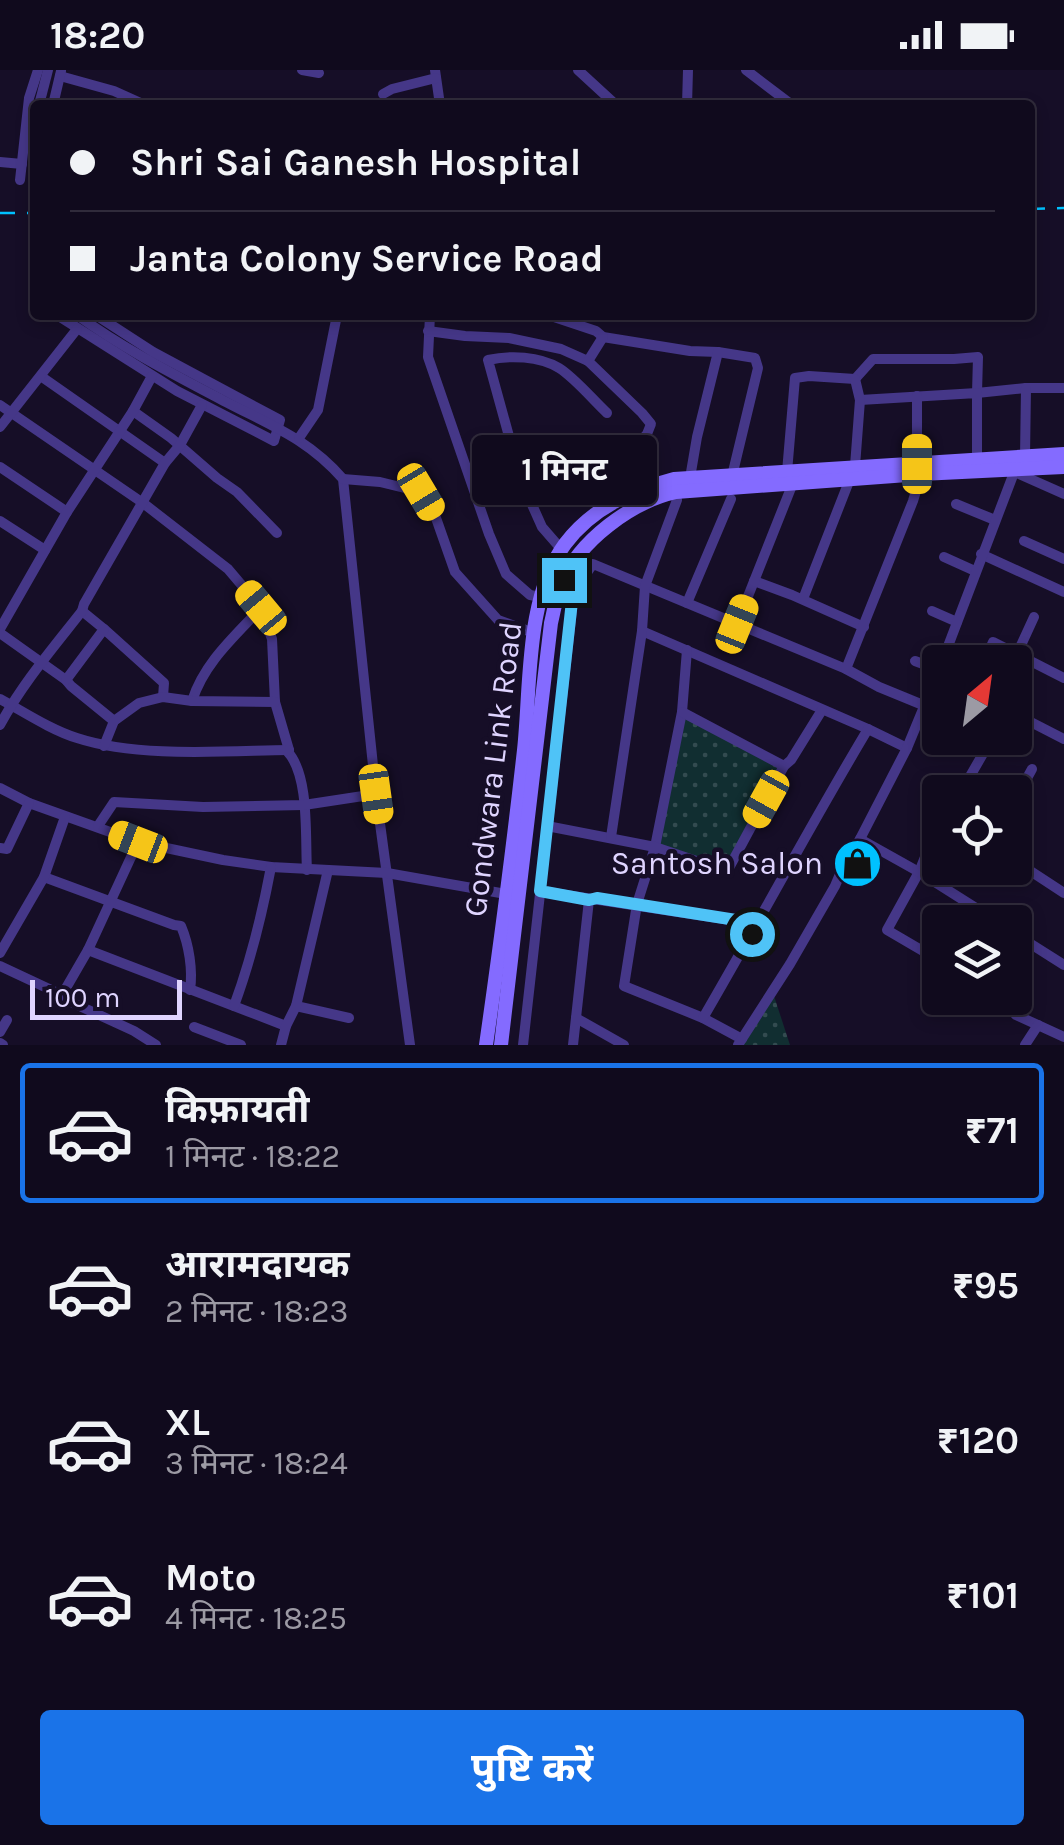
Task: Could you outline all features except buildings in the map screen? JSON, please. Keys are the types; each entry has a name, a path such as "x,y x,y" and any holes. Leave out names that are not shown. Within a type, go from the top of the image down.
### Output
{"street":[{"path":"302,70 319,73"},
{"path":"578,70 611,100"},
{"path":"687,100 688,70"},
{"path":"746,70 785,100"},
{"path":"38,71 39,100"},
{"path":"20,180 29,98 38,71"},
{"path":"54,100 60,73 134,100"},
{"path":"383,94 436,74 439,100"},
{"path":"0,162 22,164"},
{"path":"64,320 202,405 274,441 280,420 153,352 104,320"},
{"path":"85,320 156,366 299,438 344,479 376,794 410,1045"},
{"path":"299,438 318,410 335,320"},
{"path":"429,320 428,357 489,534 506,574 530,595 541,597"},
{"path":"563,320 603,336 755,358 758,368 732,476"},
{"path":"0,428 77,328"},
{"path":"428,331 509,338 561,349 588,360 651,424 630,454"},
{"path":"588,360 603,336"},
{"path":"690,478 718,352"},
{"path":"562,550 542,527 521,480 488,360 526,357 559,368 608,412"},
{"path":"855,379 873,359 978,357 977,461"},
{"path":"42,376 165,463"},
{"path":"114,721 0,631 44,550 134,411 152,376"},
{"path":"737,624 790,478 795,378 855,379"},
{"path":"803,600 852,474 860,400 855,379"},
{"path":"1024,456 1026,388"},
{"path":"860,400 1064,388"},
{"path":"846,669 913,501 919,470 918,396"},
{"path":"0,405 143,503 228,569 261,608 272,639 276,702 287,751 298,770 307,870"},
{"path":"0,725 40,664 82,611 202,405"},
{"path":"134,411 237,492 277,532"},
{"path":"919,470 1064,454"},
{"path":"0,467 67,512"},
{"path":"562,582 588,545 613,523 657,496 790,478 919,470 1017,472 1064,467"},
{"path":"1017,472 1064,494"},
{"path":"948,645 981,554 1017,472"},
{"name":"Gondwara Link Road","path":"501,1045 551,623 562,582 562,550 584,522 641,487 690,478 790,478"},
{"path":"344,479 380,482 421,492 436,518 455,572 498,620 534,632"},
{"path":"611,837 642,631 645,586 677,500"},
{"path":"687,603 731,500"},
{"path":"956,504 995,520"},
{"path":"0,521 44,550"},
{"path":"1024,541 1064,559"},
{"path":"981,554 1064,592"},
{"path":"944,557 975,570"},
{"path":"562,582 592,564 846,669 922,705"},
{"path":"523,1045 572,601 562,582"},
{"name":"Gondwara Link Road","path":"486,1045 524,749 534,632 541,597 562,582"},
{"path":"754,582 864,628"},
{"path":"192,701 212,660 261,608"},
{"path":"82,611 164,682 163,698"},
{"path":"932,612 957,622"},
{"path":"1021,645 1034,618"},
{"path":"66,680 104,629"},
{"path":"642,631 907,748"},
{"path":"687,650 682,712 656,847 637,904 624,986 702,1018 740,1042 790,964 860,840 922,716"},
{"path":"915,662 922,663"},
{"path":"1032,662 1064,678"},
{"path":"0,698 72,737 104,746 193,752 288,750"},
{"path":"104,746 114,721 139,703 163,698 276,702"},
{"path":"547,826 656,847 720,869 730,866 784,766 822,710"},
{"path":"682,712 784,766"},
{"path":"1032,723 1064,739"},
{"path":"702,1018 868,728"},
{"path":"1029,775 1032,769"},
{"path":"0,788 29,803 138,842 271,867 387,872 506,894"},
{"path":"98,826 114,802 304,805 376,794"},
{"path":"0,848 7,849 29,803"},
{"path":"0,953 44,877 66,817"},
{"path":"860,840 971,905"},
{"path":"62,995 88,950 138,842"},
{"path":"922,864 887,930 922,950"},
{"path":"234,1006 253,950 271,867"},
{"path":"281,1045 296,1006 328,870"},
{"path":"1032,872 1064,893"},
{"path":"44,877 181,926 192,976 190,990"},
{"path":"540,891 757,924"},
{"path":"573,1045 589,900"},
{"path":"1032,945 1064,965"},
{"path":"88,950 286,1026"},
{"path":"0,966 134,1030 156,1045"},
{"path":"296,1006 348,1018"},
{"path":"1016,1015 1064,1037"},
{"path":"576,1018 624,1045"},
{"path":"0,1032 7,1020"},
{"path":"1025,1045 1038,1025"},
{"path":"194,1026 241,1045"}],"green space":[{"path":"682,712 784,766 730,866 720,869 655,847"},
{"path":"774,996 790,1045 743,1045"}],"railway":[{"path":"1035,209 1064,208"},
{"path":"0,213 30,213"}],"place":[{"name":"Santosh Salon","path":"858,863"}],"route":[{"path":"564,580 577,588 572,601 540,891 757,924 752,934"}]}
